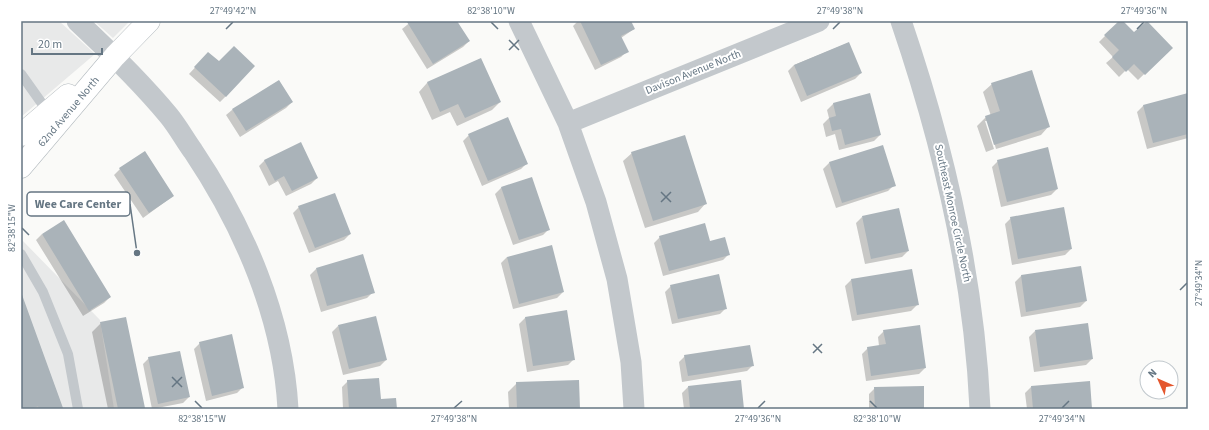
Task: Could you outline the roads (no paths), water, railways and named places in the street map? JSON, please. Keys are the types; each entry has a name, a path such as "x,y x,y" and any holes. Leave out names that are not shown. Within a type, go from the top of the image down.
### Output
{"street":[{"path":"77,21 115,56 170,118 213,181 247,246 264,290 278,341 287,388 288,409"},
{"name":"62nd Avenue North","path":"21,167 115,56 149,21"},
{"path":"519,21 568,123 596,202 618,279 631,362 634,409"},
{"name":"Davison Avenue North","path":"568,123 819,21"},
{"name":"Southeast Monroe Circle North","path":"901,21 917,67 940,149 966,269 977,357 980,409"},
{"name":"62nd Avenue North","path":"21,135 115,56"}],"lane":[{"path":"21,74 48,112"},
{"path":"21,254 43,292 68,354 78,409"}],"place":[{"name":"Wee Care Center","path":"137,253"}]}
